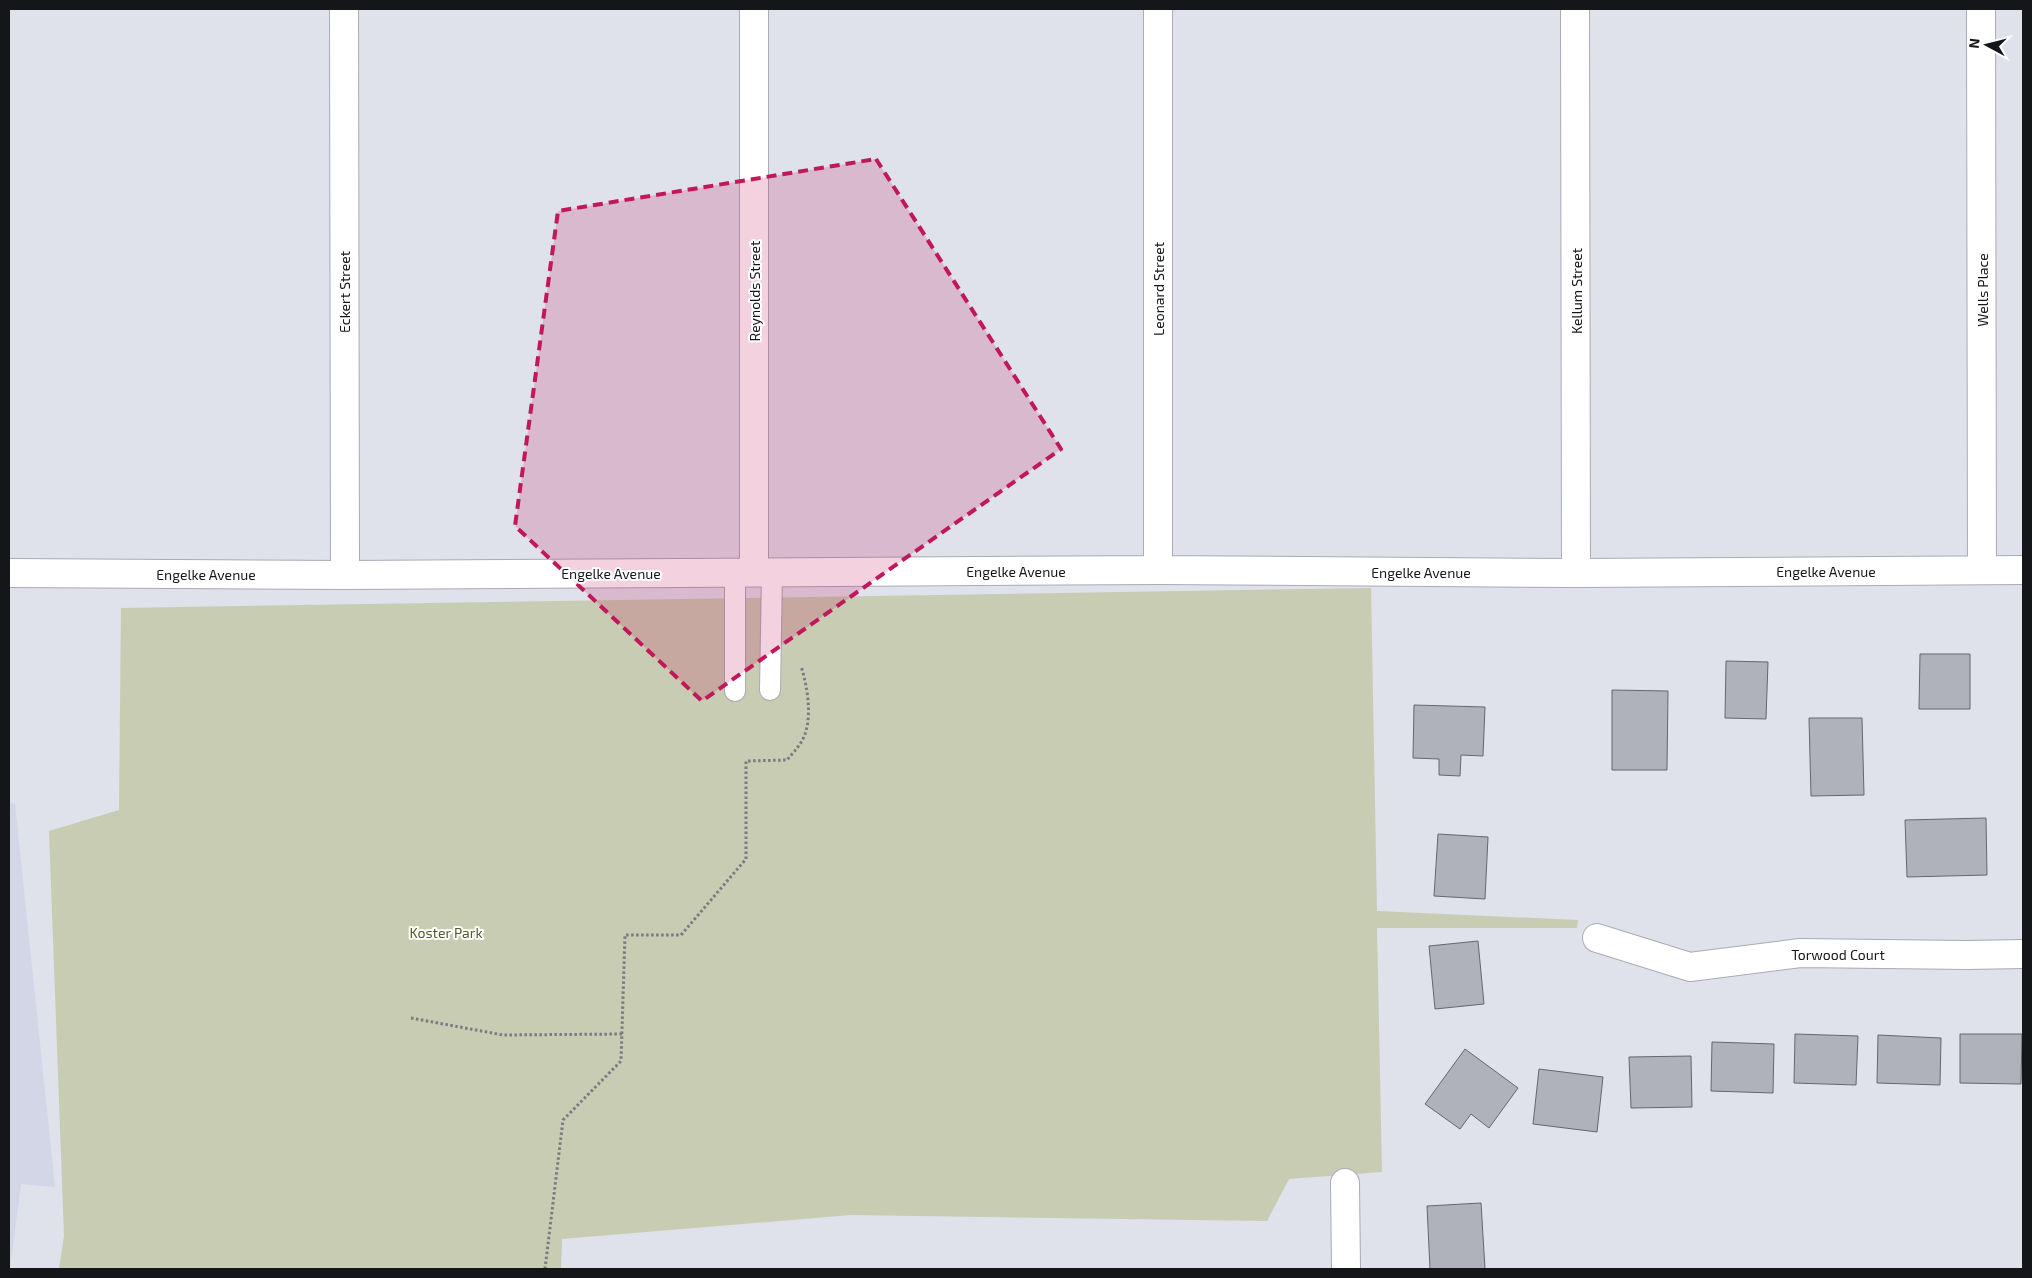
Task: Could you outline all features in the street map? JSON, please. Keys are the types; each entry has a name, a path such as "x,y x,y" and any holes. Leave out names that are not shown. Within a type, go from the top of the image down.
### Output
{"street":[{"name":"Eckert Street","path":"344,9 344,575"},
{"name":"Reynolds Street","path":"754,9 754,572"},
{"name":"Leonard Street","path":"1158,9 1158,570"},
{"name":"Kellum Street","path":"1575,9 1576,573"},
{"name":"Wells Place","path":"1981,9 1982,570"},
{"name":"Engelke Avenue","path":"9,573 344,575 1158,570 1576,573 2023,570"},
{"name":"Torwood Court","path":"1597,938 1690,967 1800,953 2023,954"},
{"path":"1345,1183 1346,1269"}],"lane":[{"path":"754,572 770,690"},
{"path":"735,691 754,572"}],"path":[{"path":"545,1269 564,1120 621,1061 625,935 681,935 746,859 746,761 787,760 801,743 806,724 808,704 807,684 800,662"},
{"path":"410,1018 503,1035 622,1034"}],"highlighted area":[{"path":"876,159 1061,449 702,701 515,526 558,211"}],"shaded area":[{"path":"9,803 15,804 55,1187 21,1184 10,1269"}],"green space":[{"name":"Koster Park","path":"1371,588 1377,911 1578,920 1577,928 1377,928 1382,1172 1289,1179 1267,1221 851,1215 562,1239 561,1269 59,1269 64,1236 49,831 119,810 121,608"}],"building":[{"path":"1920,654 1970,654 1970,709 1919,709"},
{"path":"1726,661 1768,662 1766,719 1725,718"},
{"path":"1612,690 1668,691 1667,770 1612,770"},
{"path":"1414,705 1485,707 1483,756 1461,755 1460,776 1439,775 1439,759 1413,758"},
{"path":"1809,718 1862,718 1864,795 1811,796"},
{"path":"1986,818 1987,875 1907,877 1905,820"},
{"path":"1438,834 1488,837 1485,899 1434,896"},
{"path":"1478,941 1484,1004 1435,1009 1429,946"},
{"path":"1795,1034 1858,1036 1856,1085 1794,1083"},
{"path":"1960,1034 2022,1034 2021,1084 1960,1083"},
{"path":"1878,1035 1941,1038 1940,1085 1877,1083"},
{"path":"1712,1042 1774,1044 1773,1093 1711,1091"},
{"path":"1465,1049 1518,1088 1489,1128 1471,1114 1460,1129 1425,1104"},
{"path":"1691,1056 1692,1107 1631,1108 1629,1057"},
{"path":"1539,1069 1603,1077 1597,1132 1533,1124"},
{"path":"1481,1203 1485,1269 1430,1269 1427,1206"}]}
